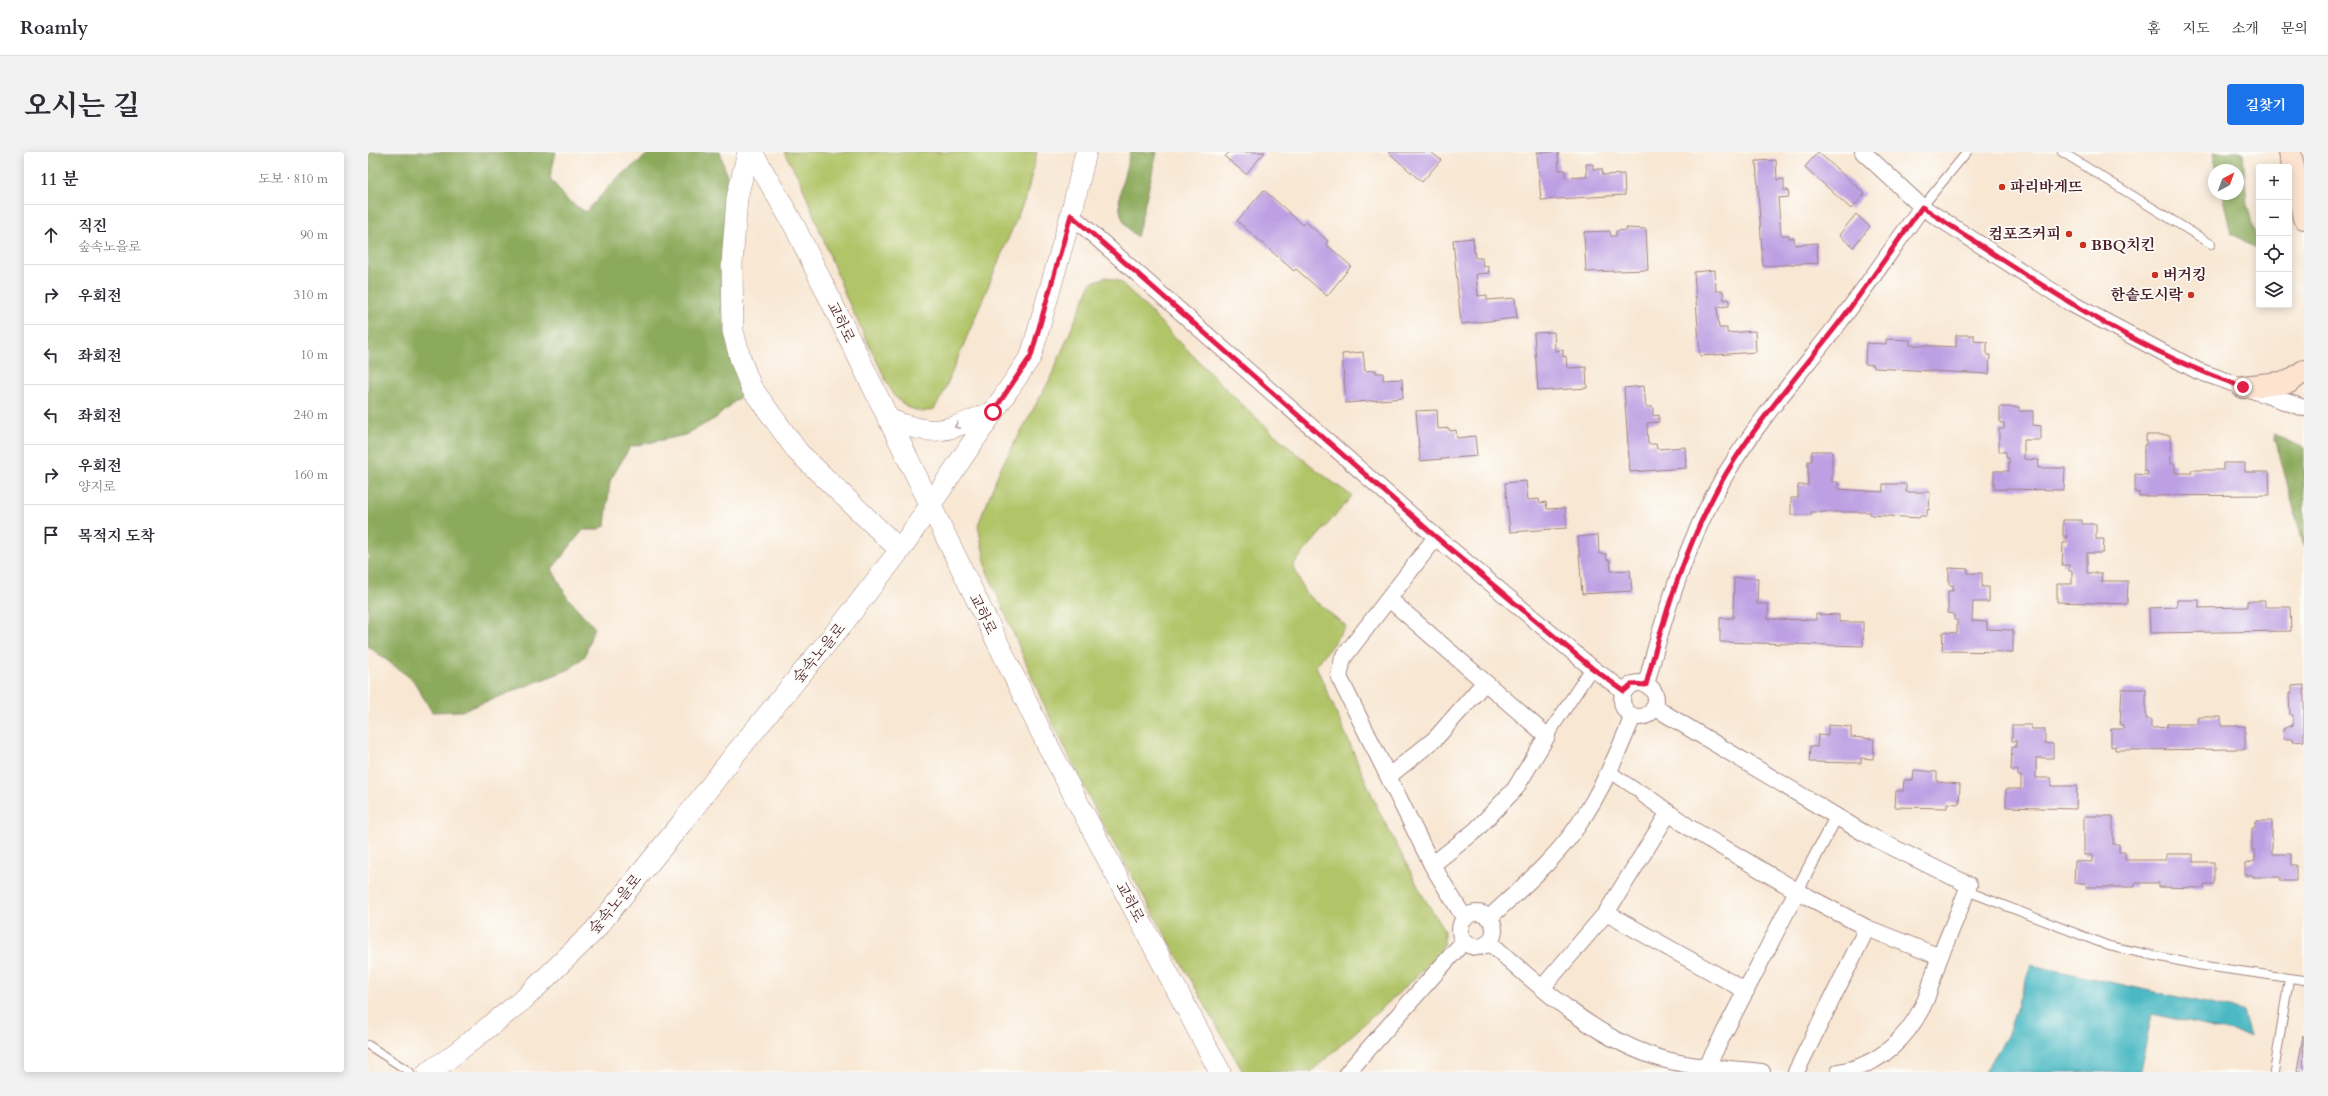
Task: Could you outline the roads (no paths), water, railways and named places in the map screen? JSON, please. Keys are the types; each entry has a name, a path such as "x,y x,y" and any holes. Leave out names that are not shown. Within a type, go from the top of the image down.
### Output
{"main road":[{"path":"2290,152 2304,218"},
{"path":"2243,387 2289,382 2304,371"}],"street":[{"path":"748,152 736,198 732,264 733,331 741,361 751,387 798,452 900,550"},
{"name":"교하로","path":"752,152 795,227 1046,742 1220,1072"},
{"name":"숲속노을로","path":"428,1072 447,1060 524,999 594,931 681,824 736,753 844,622 900,550 929,504 1031,356 1071,215 1086,152"},
{"path":"1863,152 1922,207 2072,304 2198,372 2304,408"},
{"path":"1646,685 1677,579 1693,540 1727,472 1772,407 1838,324 1922,207"},
{"path":"1071,215 1436,537 1592,668 1624,691"},
{"path":"888,419 914,430 944,431 993,412"},
{"path":"1436,537 1342,658 1339,677 1432,865 1465,919"},
{"path":"1389,599 1547,736"},
{"path":"1432,865 1476,830 1515,789 1547,736 1592,668"},
{"path":"1389,776 1435,739 1485,682"},
{"path":"1632,684 1646,685 1655,696 1654,707 1646,715 1633,716 1623,706 1622,696 1624,691 1632,684"},
{"path":"1654,707 1864,833 1969,885 1917,1017 1898,1042 1878,1059 1852,1070 1839,1072"},
{"path":"1489,918 1548,862 1578,825 1610,772 1633,716"},
{"path":"1610,772 1643,794 1668,814 1797,891 1867,928 1940,957"},
{"path":"1542,988 1606,913 1668,814"},
{"path":"1707,1066 1836,817"},
{"path":"1476,913 1489,918 1494,932 1489,942 1479,947 1472,946 1464,941 1460,932 1465,919 1476,913"},
{"path":"1606,913 1746,991"},
{"path":"1796,1072 1867,928"},
{"path":"1348,1072 1464,941"},
{"path":"1489,942 1542,988 1587,1023 1619,1043 1651,1056 1684,1064 1762,1072"}],"lane":[{"path":"1922,207 1967,152"},
{"path":"2062,152 2211,244"},
{"path":"1967,890 2027,916 2109,946 2198,965 2304,980"},
{"path":"2274,1072 2289,979"},
{"path":"368,1045 410,1072"}],"water":[{"path":"2031,965 2243,1011 2250,1036 2152,1014 2140,1071 1985,1072 2007,1036"}],"place":[{"name":"파리바게뜨","path":"2002,187"},
{"name":"컴포즈커피","path":"2069,234"},
{"name":"BBQ치킨","path":"2083,245"},
{"name":"버거킹","path":"2155,275"},
{"name":"한솥도시락","path":"2191,295"}]}
